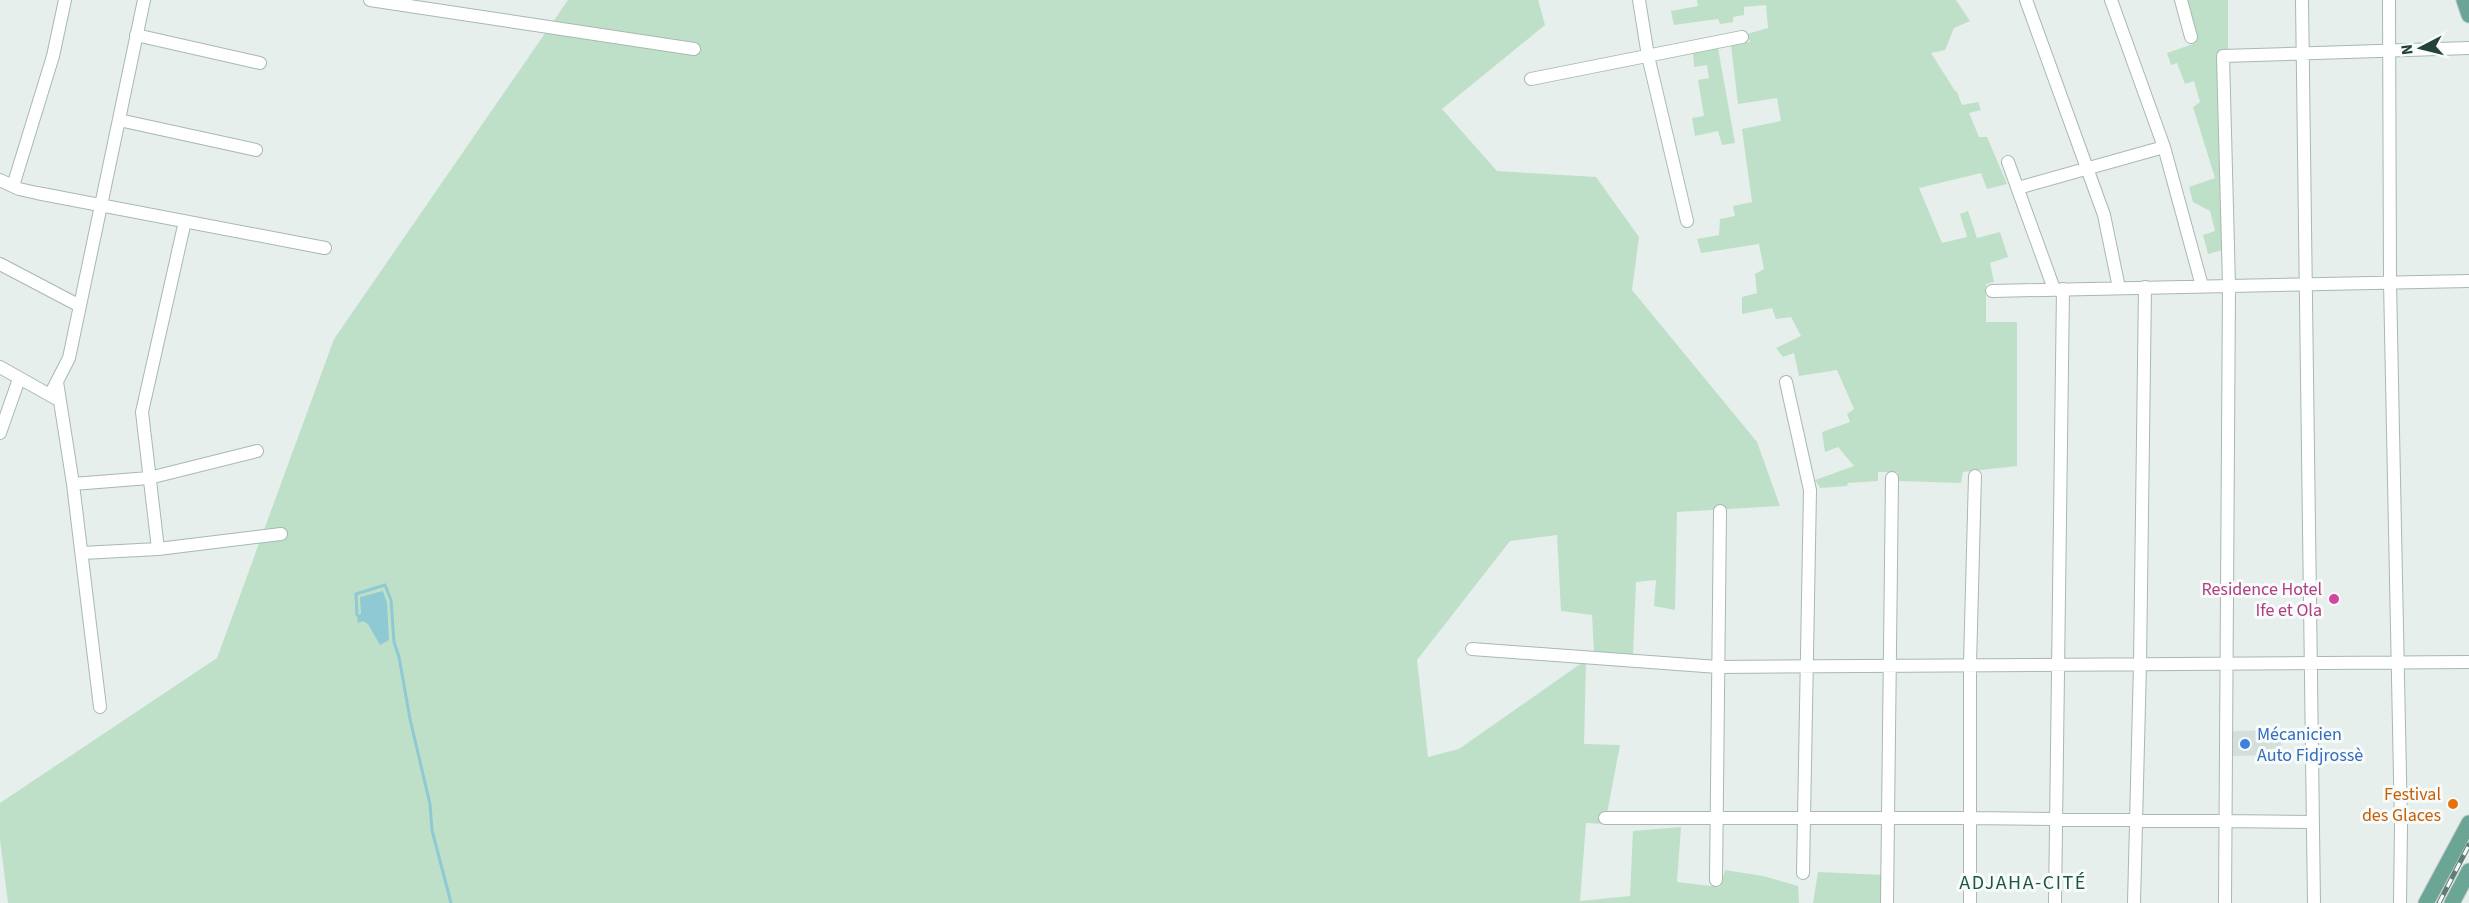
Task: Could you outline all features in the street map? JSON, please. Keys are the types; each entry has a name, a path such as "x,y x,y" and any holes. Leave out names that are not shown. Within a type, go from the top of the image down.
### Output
{"main road":[{"path":"2464,0 2469,15"},
{"path":"2426,903 2469,823"},
{"path":"2452,903 2469,871"}],"street":[{"path":"13,186 53,56 65,0"},
{"path":"100,707 73,484 54,398 57,382 69,358 144,0"},
{"path":"370,0 694,49"},
{"path":"1640,0 1648,56 1687,221"},
{"path":"2026,0 2104,215 2119,288"},
{"path":"2111,0 2164,147 2202,286"},
{"path":"2181,0 2191,37"},
{"path":"2302,0 2314,903"},
{"path":"2389,0 2387,52 2399,662 2400,903"},
{"path":"136,35 260,63"},
{"path":"1531,79 1742,37"},
{"path":"2225,903 2229,285 2223,56 2469,48"},
{"path":"119,120 256,150"},
{"path":"2018,188 2164,147"},
{"path":"2008,162 2058,289 2058,665 2055,903"},
{"path":"0,180 13,186 101,205 326,248"},
{"path":"158,549 142,412 185,221"},
{"path":"0,264 80,306"},
{"path":"1992,291 2469,281"},
{"path":"2134,903 2145,287"},
{"path":"0,367 54,398"},
{"path":"0,433 19,379"},
{"path":"1786,382 1810,490 1803,873"},
{"path":"73,484 149,478 257,451"},
{"path":"1970,903 1970,664 1975,476"},
{"path":"1887,903 1890,819 1892,478"},
{"path":"1716,880 1720,511"},
{"path":"82,553 158,549 281,534"},
{"path":"1472,649 1718,667 2469,662"},
{"path":"1605,818 1969,818 2313,822"}],"shaded area":[{"path":"2281,730 2281,755 2232,756 2231,731"}],"green space":[{"path":"568,0 1538,0 1545,25 1442,109 1497,171 1596,177 1639,237 1632,290 1757,442 1780,506 1677,512 1675,610 1654,606 1656,580 1636,582 1633,655 1594,652 1592,615 1561,611 1557,535 1510,541 1417,660 1428,757 1459,749 1586,660 1584,744 1620,745 1605,824 1586,823 1580,901 1630,896 1633,831 1681,827 1677,882 1720,887 1725,870 1763,876 1798,886 1799,903 8,903 0,840 0,803 217,658 334,339"},
{"path":"1697,0 1956,0 1970,21 1954,28 1945,50 1931,53 1957,92 1962,105 1978,102 1981,110 1969,113 1979,137 1987,137 2007,184 1987,189 1981,173 1919,188 1942,243 1967,237 1960,214 1968,211 1977,238 2000,232 2008,257 1990,263 1994,282 1986,284 1986,322 2017,322 2017,466 1963,472 1961,483 1898,481 1898,472 1878,472 1878,481 1820,488 1815,480 1854,466 1838,447 1825,452 1822,432 1850,422 1847,414 1854,409 1837,370 1799,376 1794,353 1783,357 1776,348 1801,336 1791,317 1776,319 1772,308 1742,314 1742,297 1757,293 1755,274 1764,269 1759,244 1701,253 1697,239 1719,235 1720,219 1735,216 1733,206 1752,202 1742,129 1781,121 1777,98 1738,104 1731,45 1750,42 1747,34 1768,28 1766,5 1744,7 1744,15 1733,17 1733,22 1720,24 1718,19 1674,25 1671,11 1698,6"},
{"path":"2188,0 2228,0 2228,49 2220,50 2223,250 2208,254 2203,235 2215,231 2210,211 2193,202 2189,187 2215,178 2193,107 2200,102 2194,81 2185,84 2177,63 2171,65 2167,53 2196,43"},
{"path":"1718,48 1735,143 1722,145 1718,131 1695,136 1692,118 1704,116 1698,80 1709,78 1707,65 1694,67 1693,53"},
{"path":"1818,872 1885,875 1884,903 1813,903"}],"water":[{"path":"383,591 387,603 389,640 380,645 368,624 363,621 358,623 357,615 361,614 360,597"}],"waterway":[{"path":"357,615 356,594 385,585 391,600 394,642 430,804 432,830 451,903"}],"railway":[{"path":"2439,903 2469,845"}],"place":[{"name":"Residence Hotel Ife et Ola","path":"2334,599"},
{"name":"Mécanicien Auto Fidjrossè","path":"2245,744"},
{"name":"Festival des Glaces","path":"2453,804"}],"district":[{"name":"ADJAHA-CITÉ","path":"2023,882"}]}
